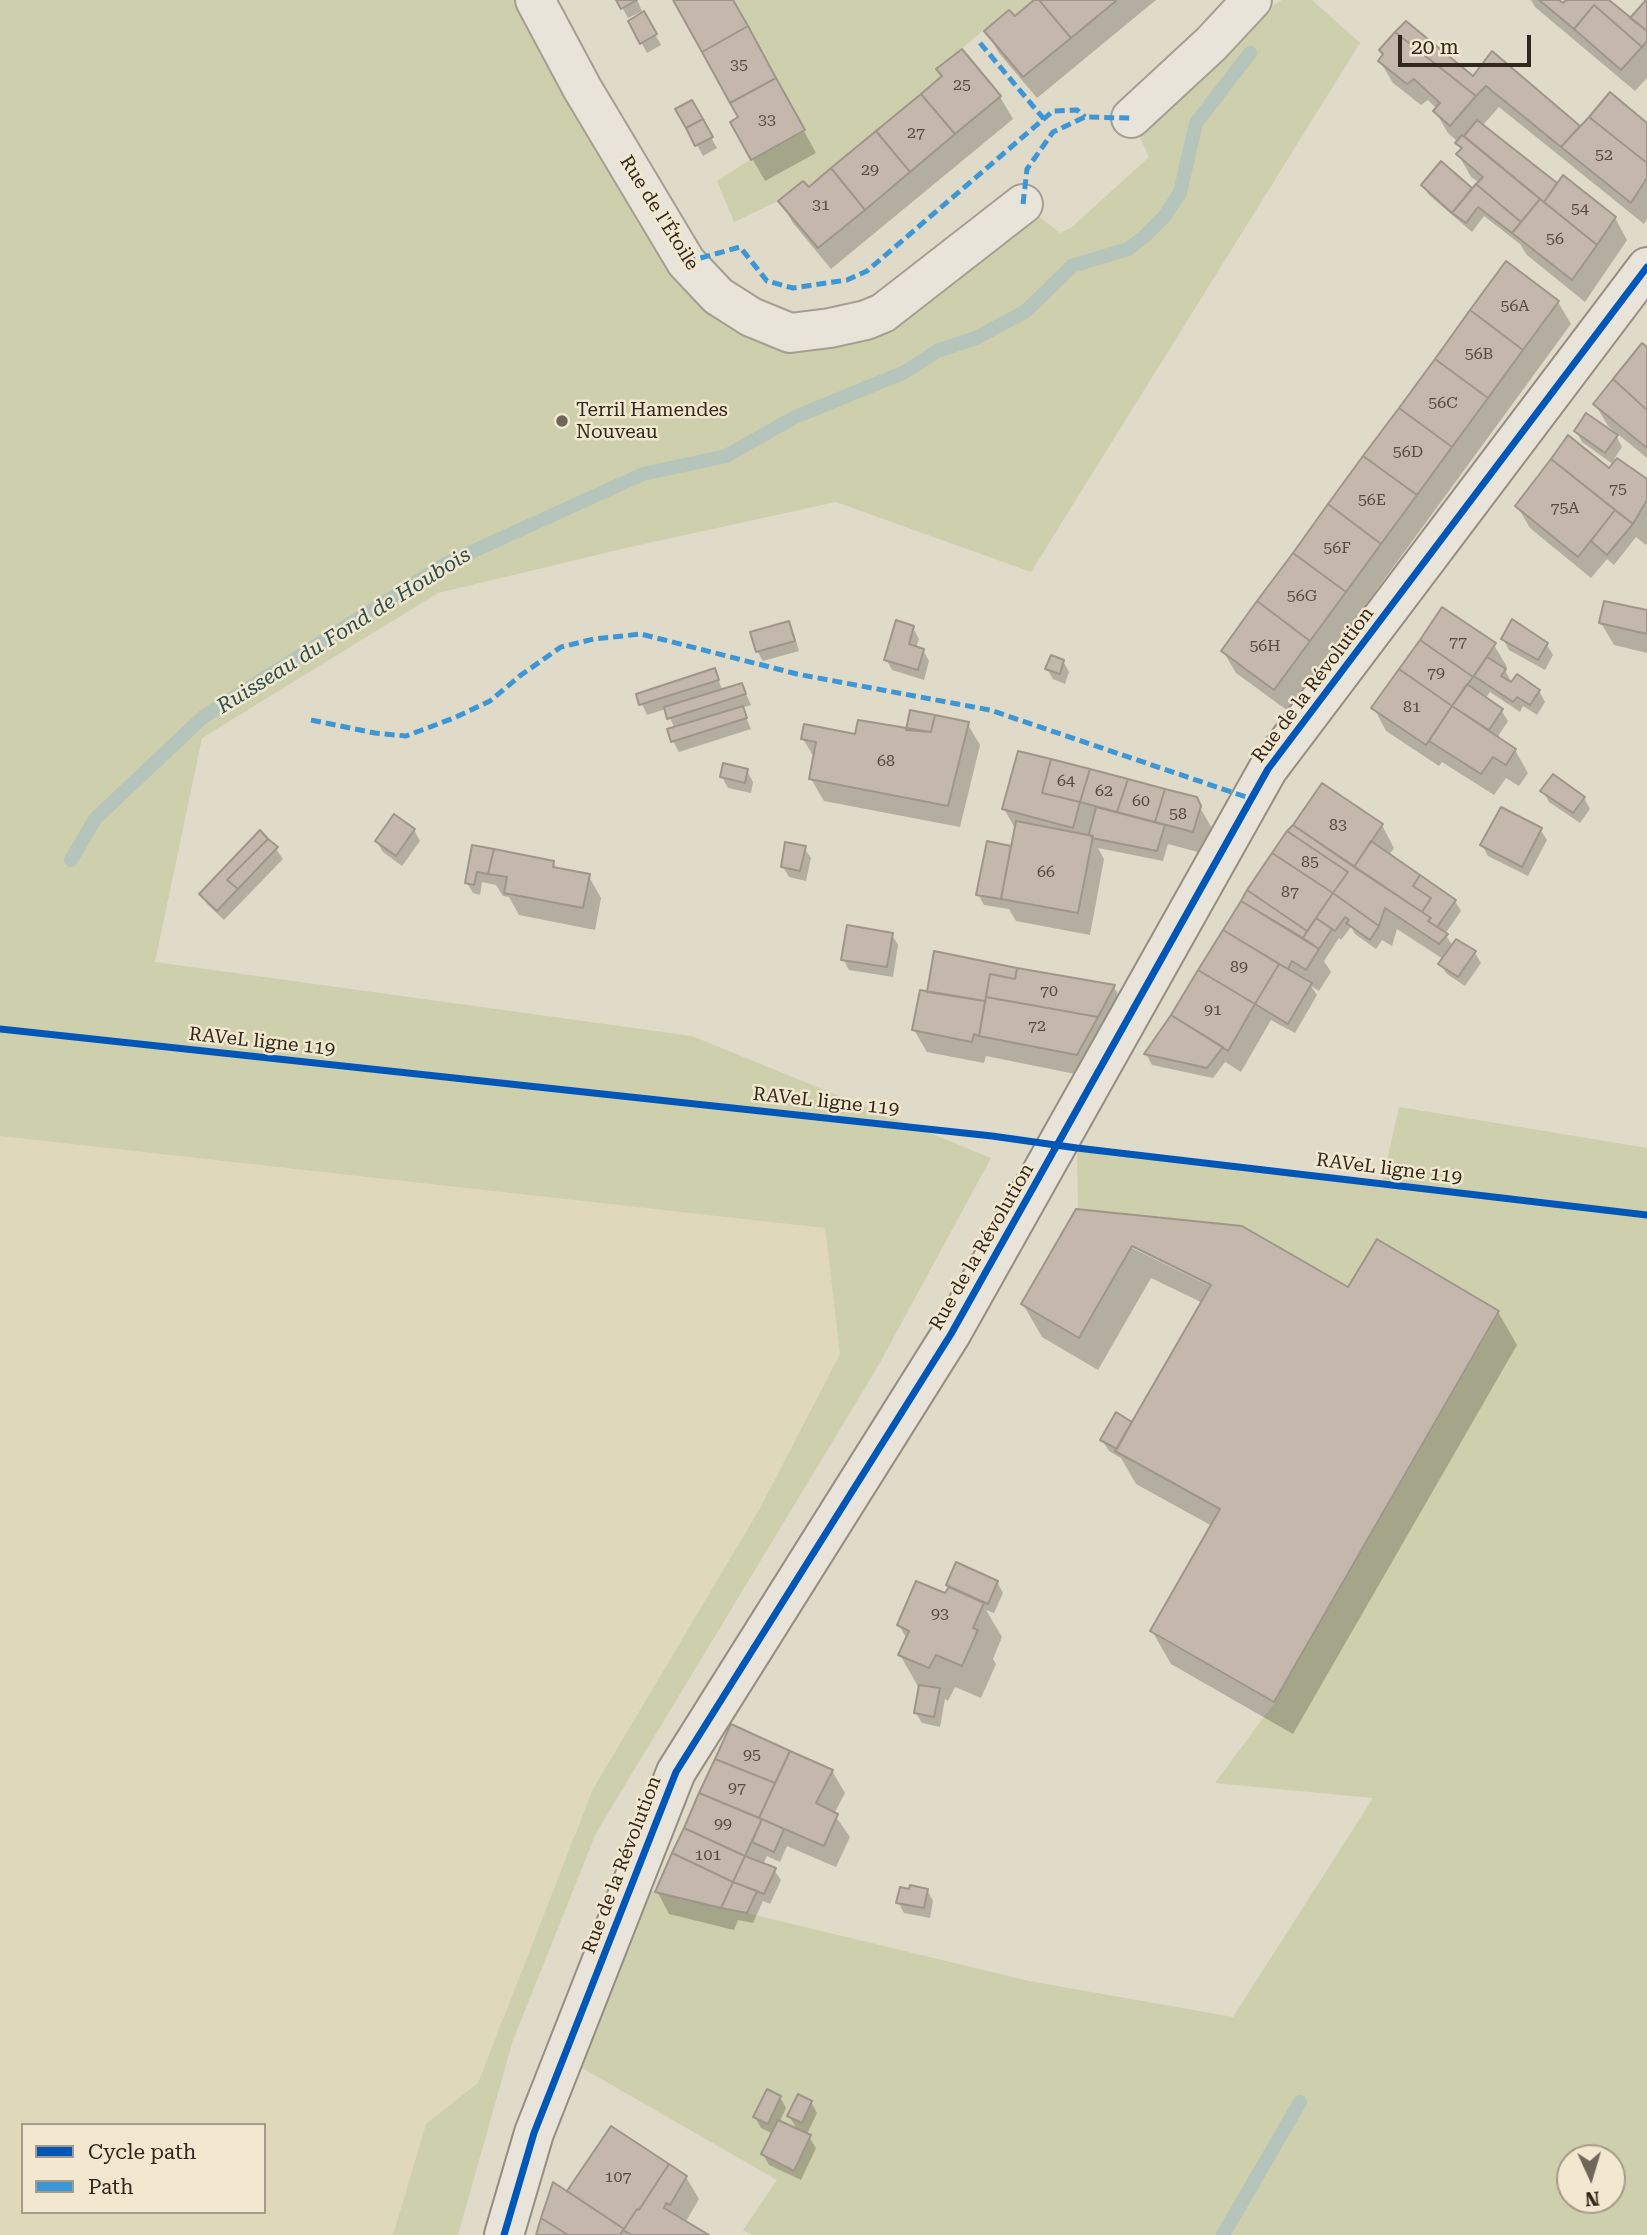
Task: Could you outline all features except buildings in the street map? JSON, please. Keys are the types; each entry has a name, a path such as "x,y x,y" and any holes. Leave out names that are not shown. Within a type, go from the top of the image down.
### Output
{"street":[{"name":"Rue de l'Étoile","path":"535,0 582,88 686,262 718,296 751,317 790,333 830,328 875,317 1023,204"},
{"path":"1131,118 1211,44 1252,0"},
{"name":"Rue de la Révolution","path":"504,2235 534,2133 676,1772 951,1334 1268,769 1647,267"}],"shaded area":[{"path":"0,1136 825,1227 840,1354 759,1510 593,1789 478,2083 426,2124 393,2235 0,2235"}],"green space":[{"name":"Terril Hamendes Nouveau","path":"0,0 537,0 700,278 816,340 1023,204 1060,233 1071,228 1149,157 1131,118 1211,44 1282,0 1312,0 1360,43 1031,572 836,502 438,593 202,738 155,962 692,1036 991,1158 877,1368 596,1833 513,2040 458,2235 393,2235 426,2124 478,2083 593,1789 759,1510 840,1354 825,1228 0,1136"},
{"path":"733,0 1034,0 1015,15 1008,10 937,69 942,77 809,187 803,181 778,201 734,222 717,181 751,159"},
{"path":"1399,1107 1647,1148 1647,2235 752,2235 743,2230 777,2180 563,2057 628,1892 655,1891 1029,1981 1233,2017 1373,1798 1215,1783 1275,1702 1500,1312 1378,1238 1348,1286 1242,1226 1078,1210 1077,1148 1382,1184"}],"waterway":[{"name":"Ruisseau du Fond de Houbois","path":"71,860 95,819 203,717 447,563 643,474 726,456 795,417 905,372 937,351 976,338 1026,311 1072,266 1128,249 1164,217 1180,193 1196,123 1250,53"},
{"path":"1223,2235 1300,2102"}],"marked path":[{"path":"980,43 1044,119"},
{"path":"686,262 740,247 767,281 793,288 847,280 867,271 1053,111 1077,110 1085,117"},
{"path":"1023,204 1027,169 1053,132 1085,117 1131,118"},
{"path":"311,720 375,733 406,736 490,701 561,647 594,639 641,634 797,674 990,710 1252,799"}],"cycle path":[{"path":"504,2235 534,2133 676,1772 951,1334 1268,769 1647,267"},
{"name":"RAVeL ligne 119","path":"0,1029 992,1136 1647,1215"}],"place":[{"name":"Terril Hamendes Nouveau","path":"562,421"}]}
